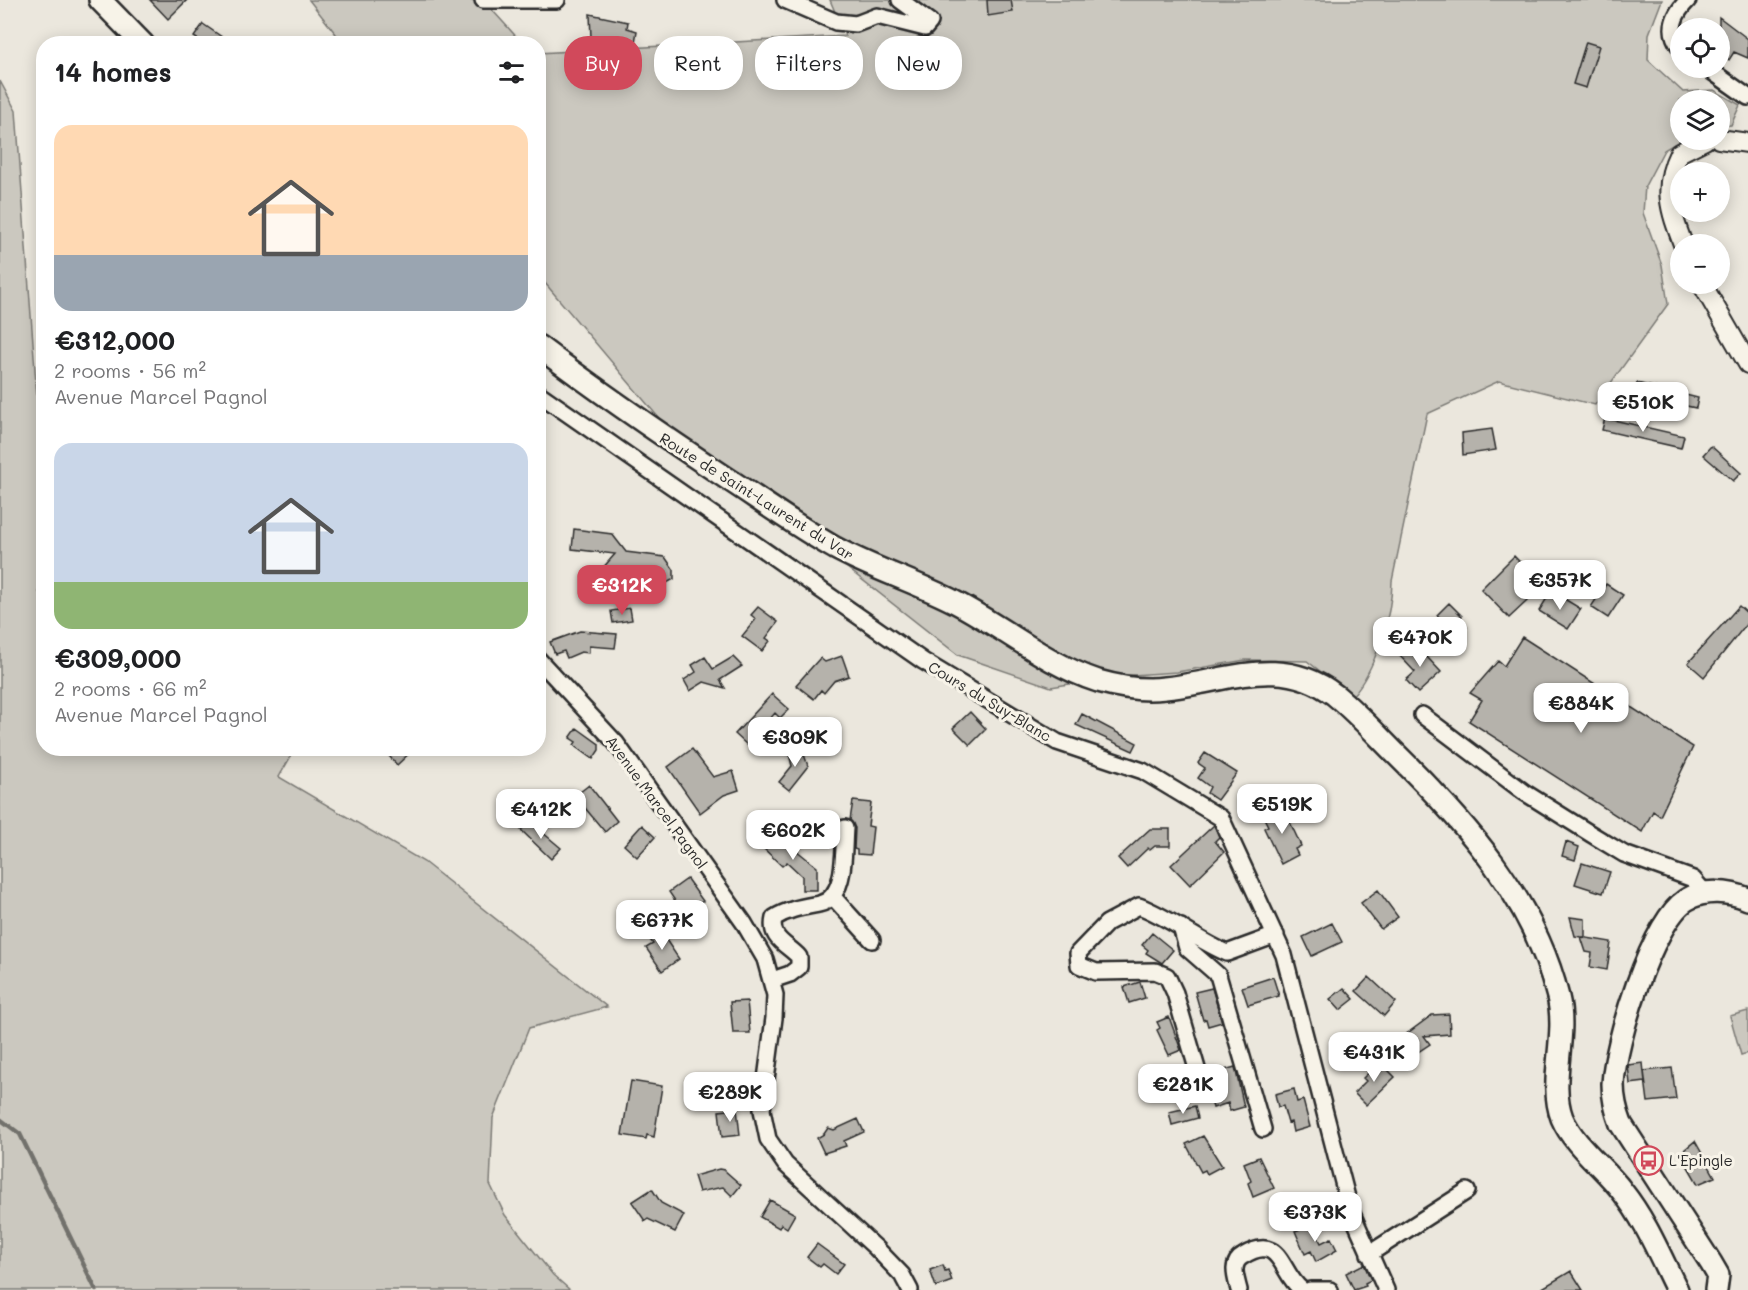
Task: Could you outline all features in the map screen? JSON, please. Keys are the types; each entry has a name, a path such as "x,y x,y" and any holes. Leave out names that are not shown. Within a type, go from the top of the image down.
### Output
{"main road":[{"path":"100,0 135,36"},
{"name":"Route de Saint-Laurent du Var","path":"546,352 650,428 826,543 875,568 954,602 1045,657 1083,675 1123,687 1156,689 1251,673 1280,672 1312,680 1335,695 1463,822 1493,861 1516,898 1545,956 1558,997 1562,1033 1557,1089 1562,1116 1574,1137 1630,1202 1650,1233 1677,1290"},
{"path":"1716,1290 1719,1281 1711,1263 1621,1124 1614,1103 1613,1084 1624,1031 1654,943 1674,910 1687,900 1712,893 1748,899"}],"street":[{"path":"483,0 557,0"},
{"path":"785,0 836,22 856,24 877,16 916,28 925,28 930,22 900,0"},
{"path":"1675,18 1688,0"},
{"path":"1722,78 1748,96"},
{"path":"1730,141 1748,143"},
{"path":"1680,234 1670,203 1668,185 1679,153 1685,150"},
{"path":"1708,294 1748,364"},
{"name":"Cours du Suy-Blanc","path":"546,399 923,661 1057,742 1143,771 1221,818 1276,935 1298,1006 1350,1209 1386,1290"},
{"name":"Avenue Marcel Pagnol","path":"546,668 616,743 744,923 765,958 772,980 774,1018 762,1110 768,1139 785,1164 876,1248 902,1275 910,1290"},
{"path":"1422,715 1524,792 1624,854 1694,879 1712,893"},
{"path":"772,980 790,974 799,967 799,957 776,939 772,928 774,918 785,911 825,903 834,898 838,888 846,828"},
{"path":"834,898 872,940"},
{"path":"1200,1079 1175,993 1167,976 1155,971 1096,972 1079,965 1078,953 1089,940 1126,910 1139,906 1158,913 1208,945 1227,953 1276,935"},
{"path":"1181,927 1187,948 1218,975 1263,1128"},
{"path":"1369,1254 1467,1191"},
{"path":"1239,1290 1234,1272 1235,1263 1241,1256 1256,1250 1268,1249 1278,1255 1295,1285 1302,1290"},
{"path":"1310,1290 1330,1290"}],"shaded area":[{"path":"309,0 483,0 516,36 337,36"},
{"path":"830,0 1662,0 1649,34 1648,60 1681,90 1670,90 1670,146 1664,150 1645,186 1643,213 1662,265 1668,304 1595,405 1499,381 1427,414 1381,642 1368,672 1352,696 1307,661 1245,660 1177,672 1118,676 1051,687 958,655 664,424 546,284 546,53 564,52 564,90 642,90 642,47 654,47 654,90 743,90 743,42 755,41 755,90 863,90 863,36 845,36"},
{"path":"0,81 16,111 36,384 36,756 291,756 279,777 424,862 607,1007 529,1028 493,1118 490,1184 505,1215 553,1275 570,1290 0,1290"},
{"path":"1730,99 1740,105 1730,125"},
{"path":"1748,1011 1748,1053 1741,1055 1730,1016"}],"building":[{"path":"150,0 187,0 168,19"},
{"path":"987,0 1011,0 1013,12 988,16"},
{"path":"590,14 628,22 627,28 637,31 636,36 591,36"},
{"path":"203,24 220,36 195,36"},
{"path":"1730,25 1748,39 1748,58 1734,52 1730,58"},
{"path":"1586,42 1599,46 1586,88 1573,84"},
{"path":"1637,383 1698,398 1696,408 1634,395"},
{"path":"1605,418 1684,436 1681,448 1602,430"},
{"path":"1492,429 1496,450 1463,455 1462,433"},
{"path":"1711,446 1741,473 1733,481 1703,455"},
{"path":"574,529 612,534 626,552 665,557 674,570 674,579 663,585 650,577 645,590 622,600 595,577 615,554 572,549"},
{"path":"1514,556 1543,586 1509,618 1481,589"},
{"path":"1606,584 1623,595 1608,618 1591,607"},
{"path":"1550,593 1555,599 1558,595 1581,609 1568,629 1539,611"},
{"path":"1449,603 1462,616 1459,619 1467,627 1458,635 1437,615"},
{"path":"1739,606 1748,614 1748,622 1704,677 1688,663"},
{"path":"758,607 778,622 766,638 770,641 762,651 742,636 756,619 751,615"},
{"path":"630,608 632,620 613,623 611,611"},
{"path":"580,631 617,634 615,648 589,646 589,653 581,652 567,658 564,651 555,654 550,642"},
{"path":"1522,637 1693,747 1660,816 1653,811 1642,832 1469,721 1482,700 1470,693 1498,661 1504,666"},
{"path":"1414,643 1441,672 1418,693 1406,680 1415,672 1400,656"},
{"path":"842,656 849,676 834,681 824,693 821,690 814,699 796,685 820,658 825,662"},
{"path":"705,657 713,669 733,657 742,666 720,680 725,688 704,682 690,691 684,680 696,672 692,665"},
{"path":"772,694 789,709 780,718 775,713 747,745 735,734"},
{"path":"970,712 986,729 970,745 953,728"},
{"path":"1082,714 1137,743 1133,751 1076,725"},
{"path":"577,728 599,744 599,750 593,759 574,745 576,742 570,738"},
{"path":"800,743 808,766 789,790 779,782 792,766 789,754"},
{"path":"692,749 713,777 733,771 739,790 724,795 700,813 668,767"},
{"path":"1205,753 1237,773 1217,800 1207,793 1210,787 1198,778 1205,768 1198,763"},
{"path":"389,756 407,756 397,765"},
{"path":"589,785 617,821 605,832 575,796"},
{"path":"853,801 871,803 868,826 873,827 870,855 857,854 857,850 854,849 855,828 850,820"},
{"path":"1283,807 1301,846 1295,849 1298,855 1281,864 1264,828 1268,826 1263,816"},
{"path":"529,821 561,848 551,859 521,830"},
{"path":"642,825 655,837 637,857 624,845"},
{"path":"1214,825 1219,837 1215,841 1224,852 1190,885 1171,865"},
{"path":"1150,829 1170,829 1170,846 1155,846 1150,850 1148,848 1127,868 1118,858"},
{"path":"775,833 817,867 817,890 802,890 802,876 787,862 782,866 762,847"},
{"path":"1566,842 1579,847 1575,860 1562,856"},
{"path":"1582,863 1610,872 1603,893 1575,884"},
{"path":"687,879 703,901 684,914 669,892"},
{"path":"1378,890 1398,917 1381,929 1361,903"},
{"path":"1570,917 1585,919 1585,937 1575,936"},
{"path":"1332,923 1342,942 1312,956 1303,937"},
{"path":"660,931 679,959 662,971 646,948 653,944 649,938"},
{"path":"1152,933 1173,950 1162,963 1146,953 1148,950 1142,945"},
{"path":"1581,937 1611,942 1607,970 1590,967 1592,953 1586,952"},
{"path":"1273,977 1279,996 1248,1005 1242,987"},
{"path":"1369,977 1396,1002 1384,1016 1356,991"},
{"path":"1140,982 1145,998 1129,1003 1124,987"},
{"path":"1212,988 1222,1022 1208,1026 1206,1019 1203,1020 1195,992"},
{"path":"1344,988 1354,999 1340,1010 1330,999"},
{"path":"747,1001 750,1033 733,1033 730,1002"},
{"path":"1449,1014 1450,1034 1424,1036 1430,1044 1415,1054 1412,1050 1405,1054 1397,1041 1432,1015"},
{"path":"1169,1017 1181,1050 1169,1055 1157,1030 1160,1028 1157,1022"},
{"path":"1380,1062 1395,1077 1366,1105 1354,1093 1366,1081 1363,1078"},
{"path":"1643,1063 1645,1082 1630,1084 1628,1065"},
{"path":"1235,1067 1244,1107 1230,1111 1228,1103 1213,1108 1210,1097 1225,1092 1221,1071"},
{"path":"1672,1068 1676,1099 1648,1102 1644,1071"},
{"path":"631,1081 662,1086 654,1137 647,1135 646,1139 622,1135"},
{"path":"1294,1089 1297,1102 1303,1100 1310,1127 1293,1132 1283,1106 1278,1107 1275,1094"},
{"path":"1195,1106 1198,1118 1172,1125 1169,1112"},
{"path":"737,1109 740,1135 722,1137 719,1111"},
{"path":"858,1119 864,1132 844,1141 846,1146 824,1153 817,1138 828,1128 834,1130"},
{"path":"1203,1136 1222,1166 1207,1174 1205,1170 1201,1172 1186,1144"},
{"path":"1695,1141 1715,1177 1698,1184 1687,1165 1688,1158 1684,1150"},
{"path":"1259,1157 1274,1188 1253,1197 1248,1183 1251,1181 1244,1163"},
{"path":"719,1169 724,1170 741,1185 732,1196 723,1187 699,1192 694,1176"},
{"path":"652,1189 661,1203 684,1215 675,1232 648,1219 645,1221 632,1202"},
{"path":"770,1200 795,1214 787,1228 781,1224 779,1228 760,1217"},
{"path":"1312,1225 1321,1243 1331,1238 1337,1250 1316,1262 1311,1251 1305,1254 1295,1231"},
{"path":"817,1244 844,1264 836,1274 823,1264 820,1267 807,1257"},
{"path":"1364,1264 1371,1280 1365,1283 1366,1286 1354,1290 1346,1273"},
{"path":"943,1265 945,1271 948,1270 952,1281 936,1287 930,1270"},
{"path":"1571,1271 1583,1290 1539,1290"}],"waterway":[{"path":"0,1119 20,1134 96,1290"}],"place":[{"name":"L'Epingle","path":"1648,1160"}]}
